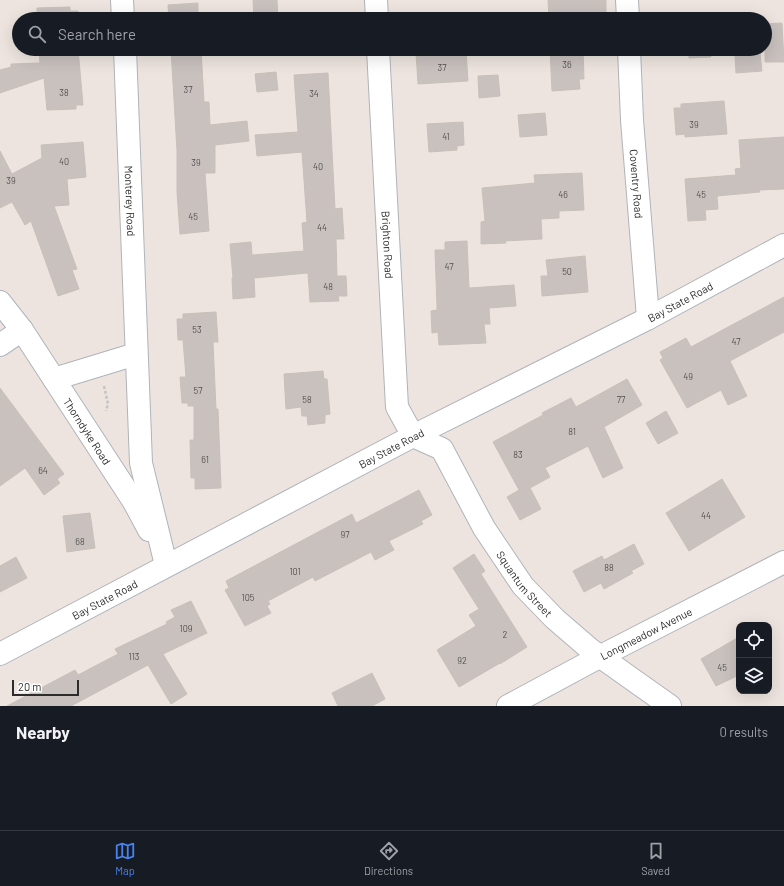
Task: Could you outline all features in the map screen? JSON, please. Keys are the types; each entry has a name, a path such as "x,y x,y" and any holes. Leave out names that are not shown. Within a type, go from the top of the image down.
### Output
{"street":[{"path":"122,0 123,12"},
{"path":"376,0 377,12"},
{"path":"627,0 628,12"},
{"name":"Monterey Road","path":"124,56 141,463 166,565"},
{"name":"Brighton Road","path":"378,56 397,407 413,436"},
{"name":"Coventry Road","path":"629,56 632,120 648,318"},
{"name":"Bay State Road","path":"0,654 166,565 413,436 648,318 784,245"},
{"name":"Thorndyke Road","path":"0,302 22,330 134,502 166,565"},
{"path":"0,345 22,330"},
{"path":"54,379 136,354"},
{"name":"Squantum Street","path":"413,436 442,449 484,528 523,586 555,619 601,656 670,706"},
{"name":"Longmeadow Avenue","path":"508,706 601,656 784,562"}],"path":[{"path":"103,380 108,404 106,411"}],"building":[{"path":"253,0 277,0 278,12 254,12"},
{"path":"548,0 606,0 606,12 549,12"},
{"path":"198,3 198,12 168,12 168,5"},
{"path":"70,7 70,11 78,12 37,12 37,8"},
{"path":"782,23 784,62 765,62 765,56 772,56 772,24"},
{"path":"40,56 79,56 83,105 76,105 76,109 47,110 44,78 0,93 0,70 11,67 11,64 40,63"},
{"path":"171,56 201,56 204,102 209,102 210,125 247,121 249,141 215,145 215,173 205,173 209,231 180,234 177,192 177,151"},
{"path":"416,56 466,56 468,81 418,84"},
{"path":"550,56 583,56 584,79 579,79 580,89 552,91"},
{"path":"689,56 711,57 689,58"},
{"path":"735,56 760,56 762,71 736,73"},
{"path":"276,72 278,90 257,92 255,74"},
{"path":"328,73 335,209 342,208 344,239 336,239 337,276 346,276 347,296 338,296 339,301 310,302 308,273 254,278 255,297 233,299 230,244 251,242 252,255 304,251 302,223 307,222 302,152 257,156 255,135 298,132 294,75"},
{"path":"498,75 500,96 479,98 478,76"},
{"path":"724,101 727,134 685,137 685,134 676,135 674,108 681,108 681,104"},
{"path":"545,113 547,135 520,137 518,115"},
{"path":"463,122 464,145 457,146 457,150 429,152 427,124"},
{"path":"784,137 784,189 759,190 760,192 717,196 718,209 705,210 706,220 688,221 685,179 736,175 735,169 741,168 739,140"},
{"path":"83,142 86,177 67,179 69,205 54,206 77,269 72,270 79,289 58,296 31,221 25,225 12,202 0,208 0,151 12,174 42,158 41,145"},
{"path":"582,173 584,210 559,211 559,218 541,219 542,239 481,244 481,222 485,221 482,188 535,183 534,175"},
{"path":"467,241 469,288 514,285 516,306 489,308 490,324 484,324 486,343 439,345 438,332 432,333 431,311 437,310 435,250 445,250 445,242"},
{"path":"585,256 588,292 542,296 541,276 548,276 546,260"},
{"path":"784,297 784,332 730,361 747,396 728,405 721,390 687,408 660,360 663,358 660,352 686,338 691,347"},
{"path":"216,312 218,342 213,342 216,409 218,409 221,488 195,489 195,478 191,478 190,440 194,440 194,406 188,406 188,403 182,403 180,377 186,377 183,340 178,340 177,319 183,319 183,314"},
{"path":"323,371 324,379 327,379 330,414 325,415 325,423 308,425 307,416 302,416 301,407 286,409 284,374"},
{"path":"627,379 642,405 604,427 623,468 603,478 588,446 545,468 550,477 530,488 541,509 520,520 507,497 519,490 493,442 571,398 576,407"},
{"path":"0,388 64,474 57,479 60,483 44,495 25,468 0,486"},
{"path":"666,411 678,433 658,444 646,423"},
{"path":"722,479 745,517 689,551 666,513"},
{"path":"419,490 432,515 421,521 423,524 389,541 394,550 375,560 371,552 315,581 313,577 268,601 270,604 267,606 271,613 245,626 225,590 229,588 226,581 352,514 356,523"},
{"path":"90,513 95,548 67,552 63,516"},
{"path":"634,544 644,564 631,571 633,573 604,589 601,583 584,592 573,571 602,556 604,560"},
{"path":"474,554 485,571 481,574 527,647 459,687 437,650 476,626 469,615 479,609 453,568"},
{"path":"16,557 27,578 0,592 0,566"},
{"path":"191,601 207,633 163,654 187,694 171,704 148,665 71,706 7,706 75,670 78,675 118,654 115,649 167,624 166,622 175,617 171,610"},
{"path":"736,639 736,676 716,686 701,659"},
{"path":"372,673 385,699 372,706 338,706 332,693"}]}
